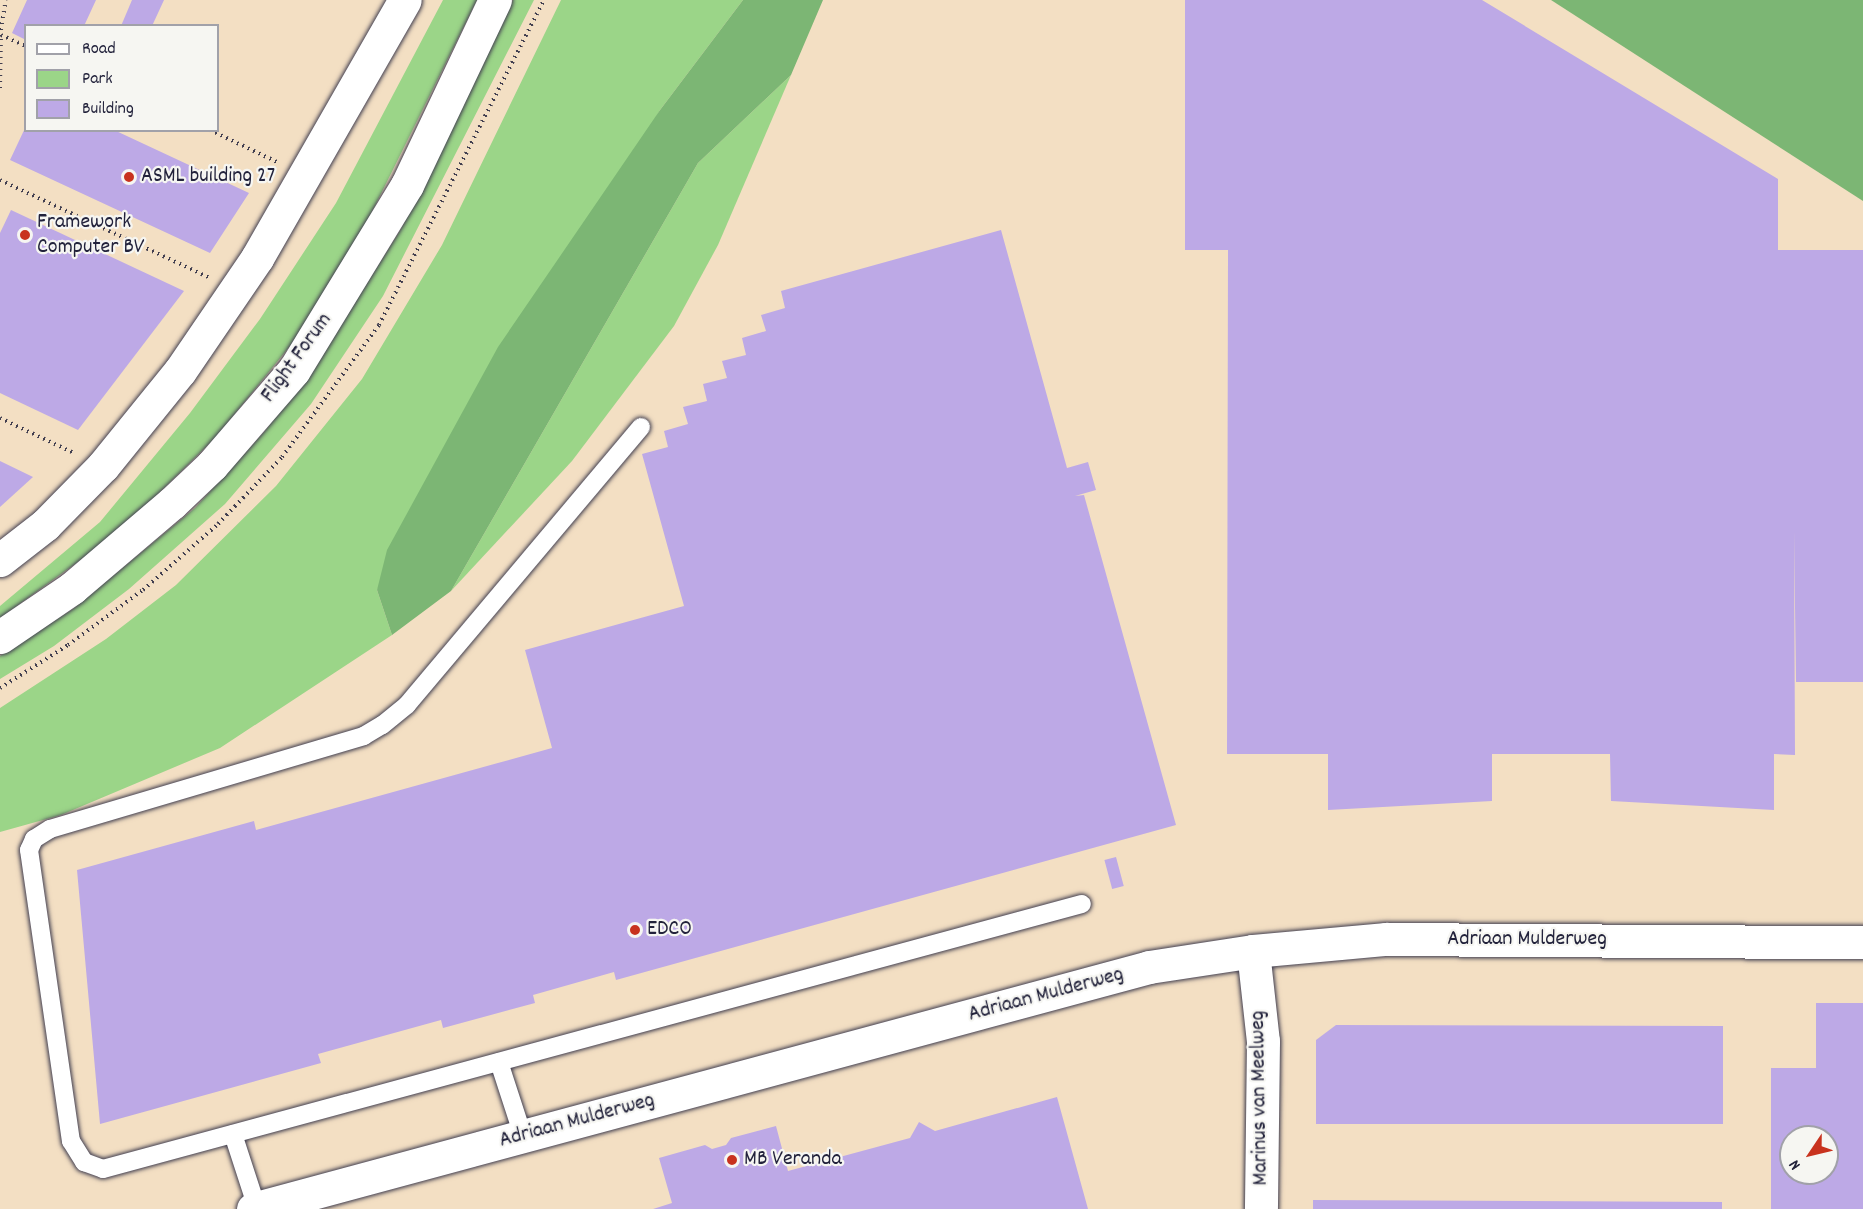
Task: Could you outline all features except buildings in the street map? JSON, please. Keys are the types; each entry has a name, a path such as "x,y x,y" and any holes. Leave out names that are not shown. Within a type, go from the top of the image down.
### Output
{"street":[{"path":"0,560 45,525 103,466 180,370 236,290 306,175 405,0"},
{"name":"Flight Forum","path":"0,637 72,588 172,503 212,465 294,369 407,185 495,0"},
{"name":"Adriaan Mulderweg","path":"255,1209 1149,967 1252,951 1386,939 1863,942"},
{"name":"Marinus van Meelweg","path":"1252,951 1263,1041 1261,1209"}],"lane":[{"path":"641,427 407,705 382,725 364,736 50,830 34,839 29,850 71,1142 84,1162 103,1169 1082,904"},
{"path":"499,1062 523,1136"},
{"path":"233,1134 255,1209"}],"path":[{"path":"0,88 0,35 6,0"},
{"path":"0,35 24,45"},
{"path":"214,132 306,175"},
{"path":"0,180 236,290"},
{"path":"0,418 103,466"}],"green space":[{"path":"443,0 477,0 364,228 294,341 216,437 118,533 0,618 0,606 100,522 190,413 260,319 336,203"},
{"path":"513,0 534,0 383,296 311,404 225,504 129,589 54,646 0,679 0,656 73,609 195,508 265,431 313,369 401,229"},
{"path":"561,0 743,0 660,110 377,590 392,635 220,748 61,815 0,832 0,708 106,639 176,585 276,486 362,379 442,245"},
{"path":"743,0 823,0 791,75 698,163 451,591 392,635 377,590 387,550 498,347 660,110"},
{"path":"1551,0 1863,0 1863,201"},
{"path":"791,75 718,245 674,326 572,461 451,591 698,163"}],"place":[{"name":"ASML building 27","path":"129,177"},
{"name":"Framework Computer BV","path":"25,235"},
{"name":"EDCO","path":"635,930"},
{"name":"MB Veranda","path":"732,1160"}]}
